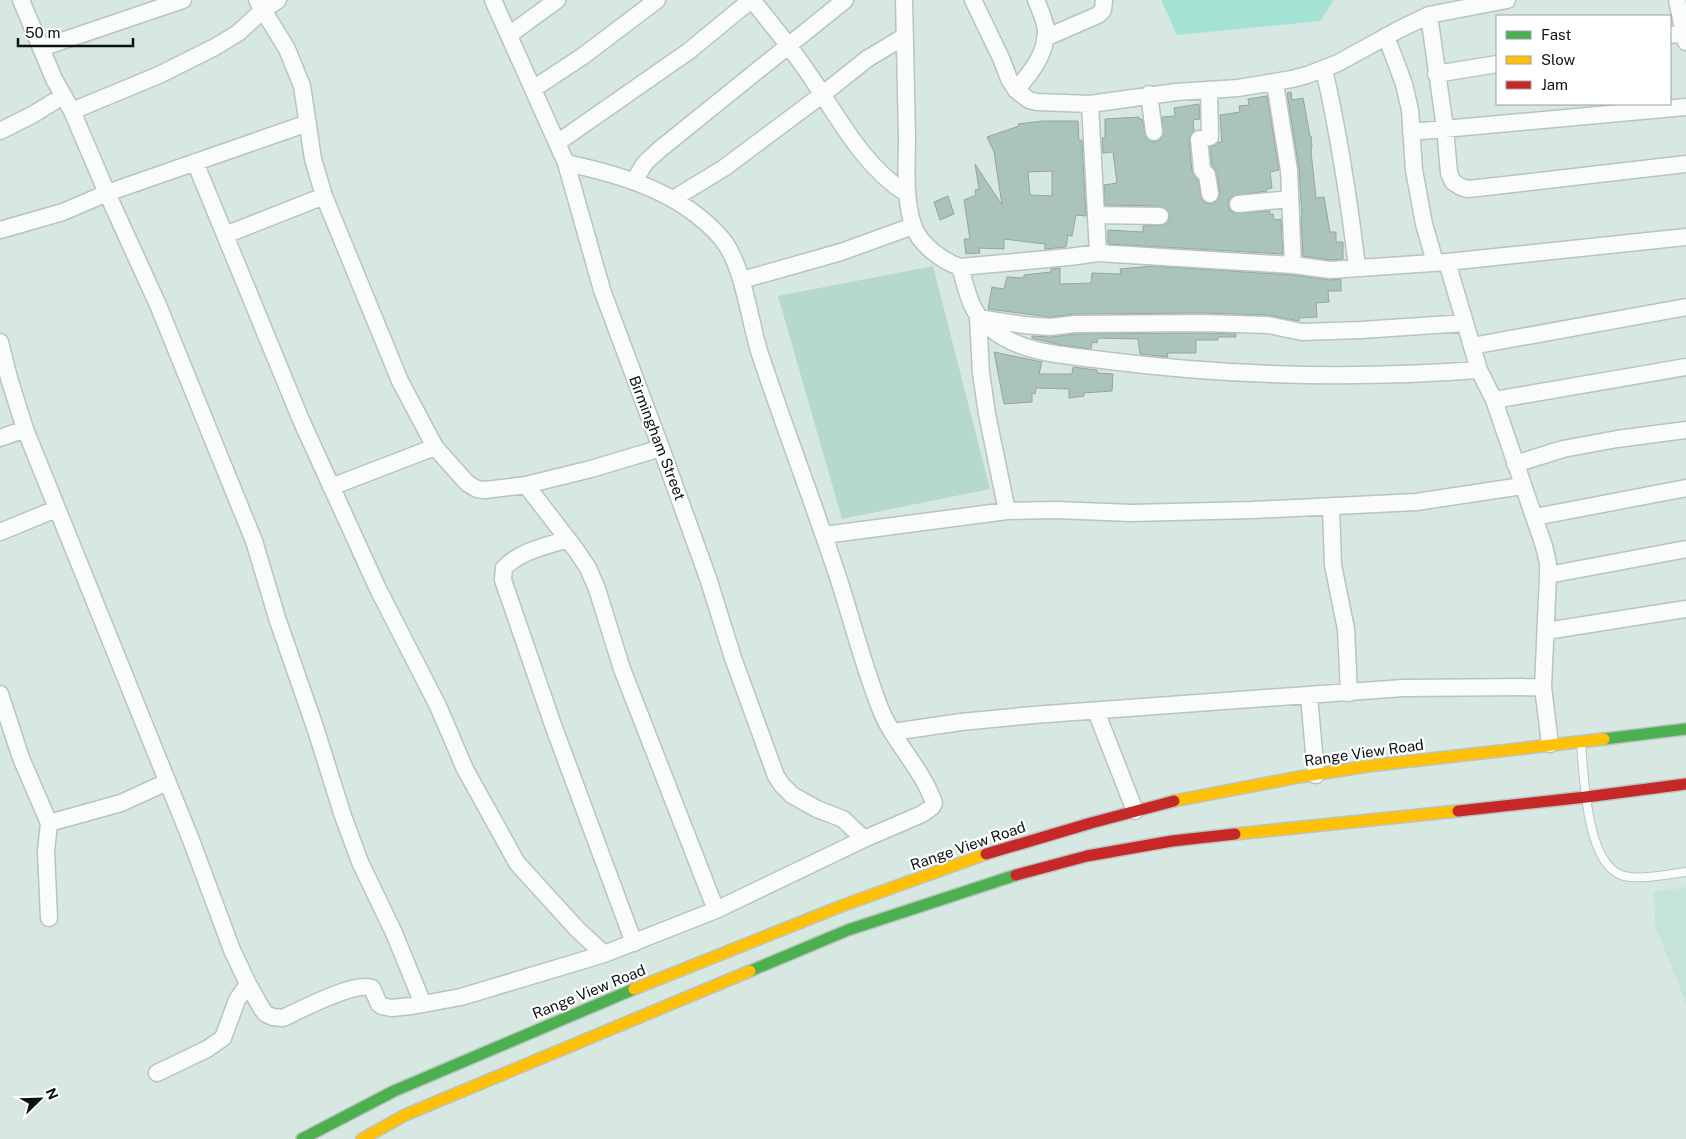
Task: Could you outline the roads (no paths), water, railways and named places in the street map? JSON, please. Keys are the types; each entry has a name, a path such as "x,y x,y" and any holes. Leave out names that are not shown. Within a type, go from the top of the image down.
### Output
{"main road":[{"name":"Range View Road","path":"302,1139 394,1091 586,1008 844,905 999,849 1182,799 1316,775 1368,766 1686,729"},
{"path":"362,1139 405,1114 848,930 1006,878 1088,856 1172,841 1586,797 1686,784"}],"street":[{"path":"21,0 158,305 254,541 278,621 315,727 343,816 360,862 390,924 422,1004"},
{"path":"41,48 183,0"},
{"path":"72,111 159,75 215,47 238,33 260,5 278,0"},
{"name":"Birmingham Street","path":"493,0 566,164 602,290 708,578 733,658 776,776 782,786 792,795 817,809 843,819 864,839"},
{"path":"509,35 557,0"},
{"path":"533,89 584,56 657,0"},
{"path":"557,143 689,51 752,0 788,45 862,154 890,183 907,194"},
{"path":"634,181 645,163 659,150 845,0"},
{"path":"904,0 907,194 913,226 921,238 939,257 949,263 960,266 1034,261 1098,253 1293,265 1330,270 1441,262 1686,237"},
{"path":"973,0 998,51 1009,79 1016,90 1029,100 1037,102 1090,104 1150,94 1275,83 1324,70 1428,15 1507,0"},
{"path":"1016,90 1031,73 1044,44 1045,23 1036,0"},
{"path":"1045,38 1098,15 1103,10 1104,0"},
{"path":"1677,0 1680,37"},
{"path":"260,5 287,49 302,86 313,159 324,196 400,381 436,447 467,483 477,489 496,489 526,485 591,469 661,448"},
{"path":"1428,15 1445,128 1449,173 1455,184 1468,189 1686,164"},
{"path":"673,199 724,168 867,59 905,36"},
{"path":"1386,36 1404,84 1410,110 1414,170 1424,224 1465,324 1479,370 1494,400 1544,546 1548,575 1543,687 1550,744"},
{"path":"1436,74 1496,64"},
{"path":"1324,70 1336,120 1347,185 1357,267"},
{"path":"1275,83 1288,170 1293,265"},
{"path":"1209,90 1210,137 1200,140 1202,170 1207,175 1210,194"},
{"path":"1150,94 1154,132"},
{"path":"0,131 32,115 63,96"},
{"path":"1090,104 1098,253"},
{"path":"1411,132 1686,107"},
{"path":"0,230 63,212 107,193 308,123"},
{"path":"195,162 301,420 331,487 346,515 378,589 438,706 465,769 517,863 578,930 604,954"},
{"path":"0,342 4,379 191,840 220,920 248,984 266,1014 280,1018 332,996 365,986 372,988 378,1004 384,1007 391,1008 422,1004 461,997 604,954 716,910 864,839 922,814 934,804 921,776 881,710 872,686 824,536 754,334 742,280 724,241 709,225 658,190 608,172 566,164"},
{"path":"225,235 324,196"},
{"path":"1238,204 1290,199"},
{"path":"1096,215 1160,216"},
{"path":"742,280 841,252 913,226"},
{"path":"960,266 971,304 978,318 981,373 987,414 1007,511"},
{"path":"1472,346 1686,307"},
{"path":"978,318 1050,327 1075,324 1203,323 1268,325 1302,332 1465,324"},
{"path":"978,318 995,332 1023,347 1044,352 1159,368 1343,374 1421,374 1479,370"},
{"path":"1494,400 1686,367"},
{"path":"0,438 25,429"},
{"path":"1515,464 1563,449 1617,439 1686,430"},
{"path":"331,487 436,447"},
{"path":"526,485 588,568 597,589 622,670 716,910"},
{"path":"824,536 1007,511 1056,510 1131,513 1253,510 1416,502 1522,486"},
{"path":"1535,516 1686,488"},
{"path":"1332,506 1333,565 1346,629 1349,693"},
{"path":"0,532 56,509"},
{"path":"568,539 532,551 509,563 504,568 503,580 550,715 634,943"},
{"path":"1548,575 1686,549"},
{"path":"1546,631 1686,609"},
{"path":"893,732 961,722 1403,688 1543,687"},
{"path":"0,694 21,758 49,824 46,851 50,918"},
{"path":"1309,696 1316,775"},
{"path":"1096,711 1135,811"},
{"path":"49,824 121,803 167,782"},
{"path":"157,1073 207,1050 223,1038 237,1000 248,984"}],"lane":[{"path":"1580,741 1592,834 1607,864 1619,874 1629,877 1649,877 1686,872"}]}
